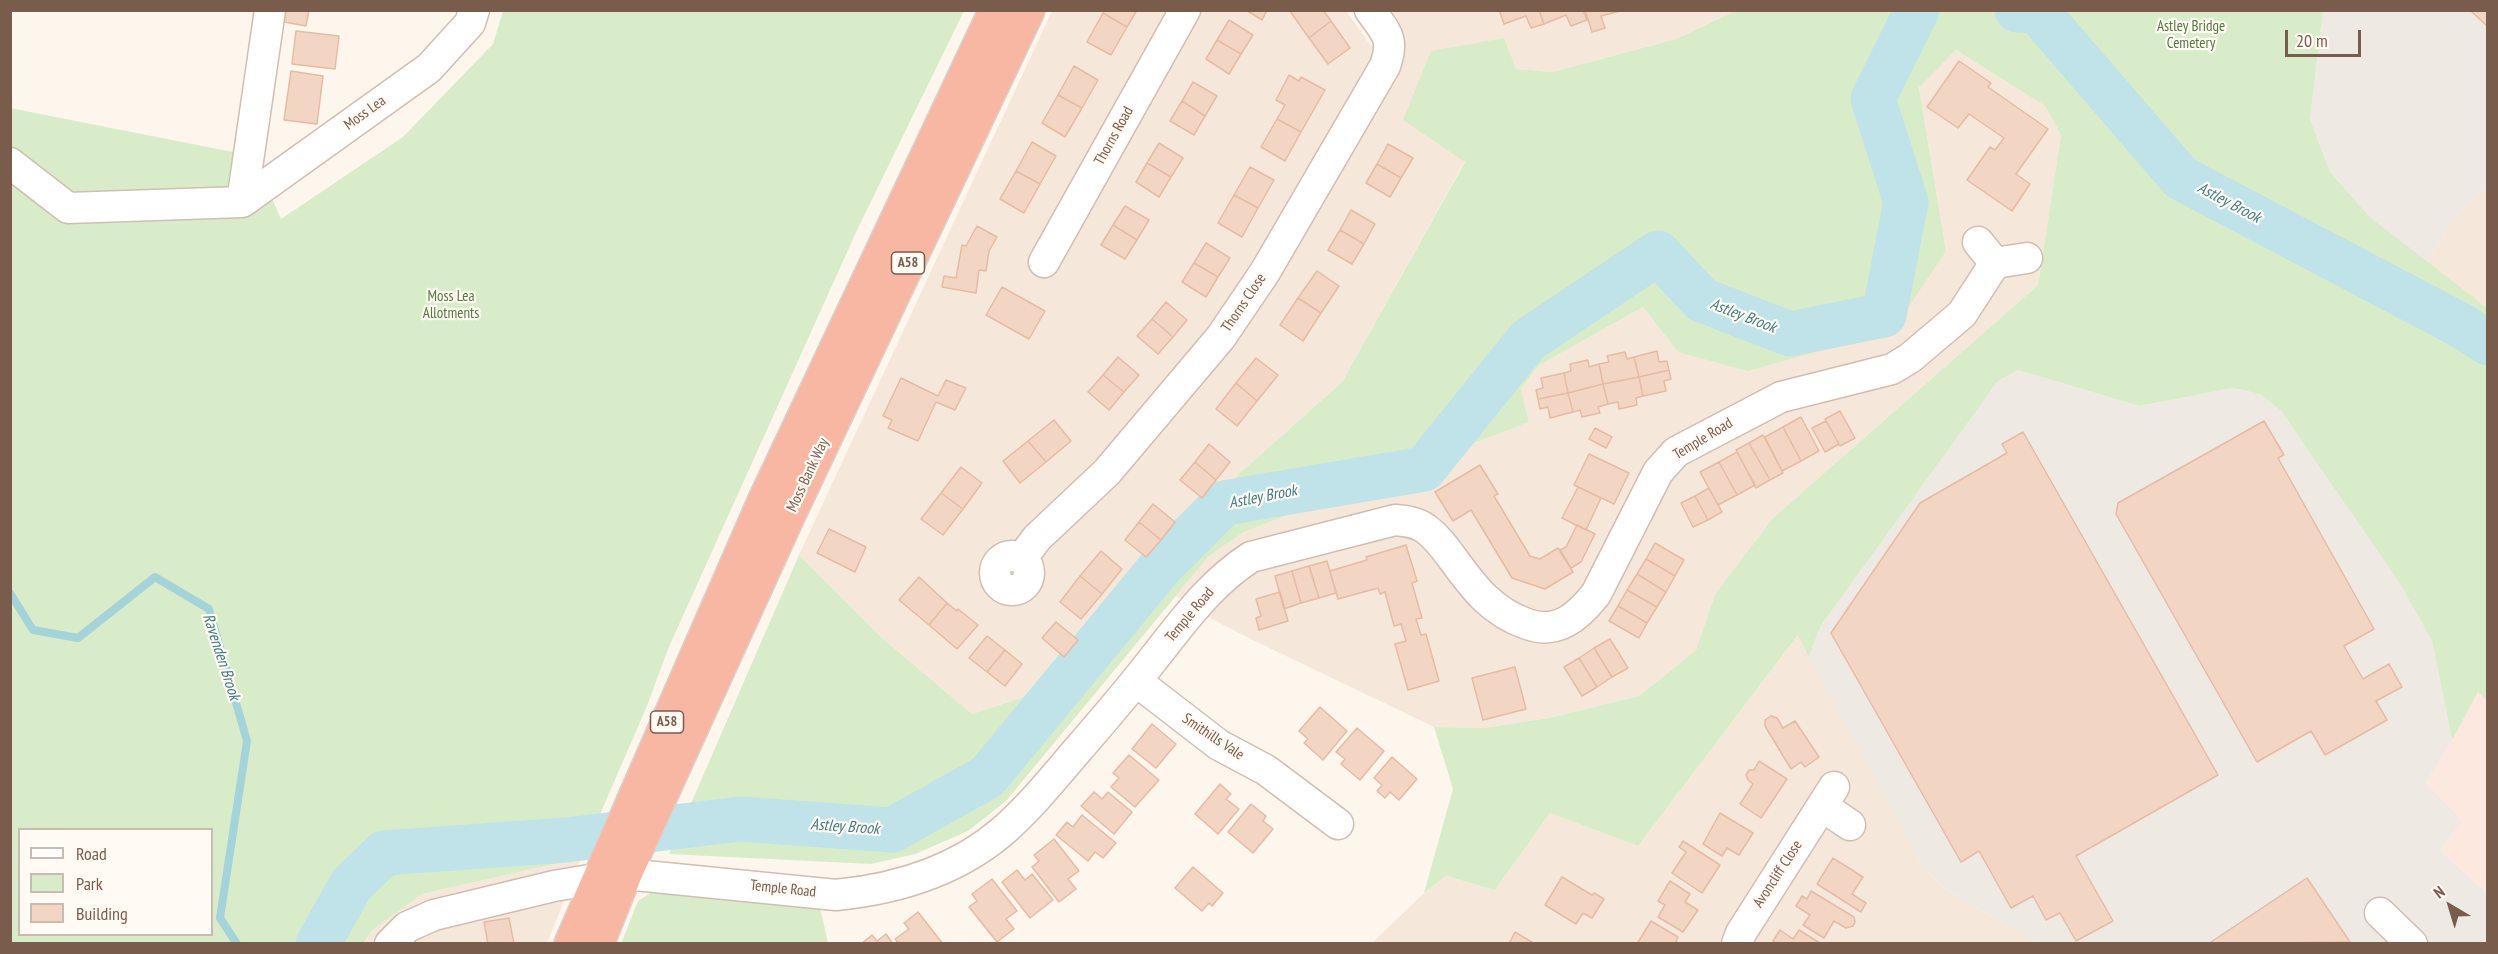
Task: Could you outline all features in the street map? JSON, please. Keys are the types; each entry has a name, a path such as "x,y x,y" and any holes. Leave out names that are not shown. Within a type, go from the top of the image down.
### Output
{"highway":[{"name":"Moss Bank Way","path":"597,944 612,876 764,502 996,10"},
{"name":"Moss Bank Way","path":"571,944 612,876 789,516 1028,10"}],"street":[{"path":"10,163 68,208 242,202 270,10"},
{"name":"Moss Lea","path":"242,202 429,68 470,23 474,10"},
{"name":"Thorns Road","path":"1043,262 1185,10"},
{"name":"Thorns Close","path":"1022,558 1037,538 1107,472 1221,337 1265,272 1385,66 1390,51 1390,39 1370,10"},
{"name":"Temple Road","path":"390,944 407,927 434,915 554,886 612,876 836,895 871,891 906,883 958,861 1002,832 1043,790 1136,681 1205,594 1235,567 1251,557 1395,520 1409,522 1424,527 1437,538 1489,603 1508,618 1540,629 1555,627 1585,608 1596,594 1658,472 1676,452 1781,397 1892,369 1910,358 1962,314 1986,253 2026,258"},
{"name":"Smithills Vale","path":"1136,681 1220,745 1266,770 1322,822"},
{"name":"Avoncliff Close","path":"1737,944 1741,933 1828,796 1850,825"},
{"path":"2380,913 2412,944"}],"shaded area":[{"path":"1052,11 1346,11 1371,46 1397,19 1391,11 1735,11 1676,39 1552,72 1516,69 1342,382 1240,473 1151,564 1045,690 972,714 882,638 799,555"},
{"path":"2323,11 2487,11 2487,186 2452,221 2427,263 2371,218 2330,172 2310,119"},
{"path":"1956,50 2045,106 2061,135 2038,285 1773,518 1715,594 1696,650 1639,696 1549,718 1483,728 1434,727 1255,641 1204,615 1176,596 1209,556 1244,532 1529,422 1521,389 1538,366 1643,307 1678,352 1946,251 1919,86"},
{"path":"2487,186 2487,308 2427,263 2452,221"},
{"path":"2018,370 2139,406 2233,388 2260,394 2281,411 2400,584 2432,641 2452,740 2426,783 2462,821 2440,850 2487,893 2487,943 2037,943 1941,886 1919,860 1809,657 1820,627 1998,381"},
{"path":"1799,634 1919,860 1941,886 2037,943 1371,944 1424,893 1446,876 1495,890 1550,813 1638,846"},
{"path":"2478,692 2488,701 2487,893 2440,850 2426,783"},
{"path":"581,858 547,943 364,944 372,930 422,894"}],"green space":[{"name":"Moss Lea Allotments","path":"503,11 964,11 858,228 668,649 647,706 581,858 422,894 372,930 364,943 11,943 10,108 253,156 281,219 403,137 493,44"},
{"name":"Astley Bridge Cemetery","path":"1735,11 2323,11 2310,119 2330,172 2371,218 2487,308 2487,701 2478,692 2452,740 2432,641 2400,584 2281,411 2260,394 2233,388 2139,406 2018,370 1998,381 1820,627 1809,657 1798,635 1638,846 1550,813 1495,890 1446,876 1424,893 1453,789 1434,727 1483,728 1549,718 1639,696 1696,650 1715,594 1773,518 2038,285 2061,135 2045,106 1956,50 1919,87 1946,251 1893,330 1748,371 1678,352 1643,307 1538,366 1521,389 1529,422 1244,532 1209,556 1006,801 968,831 915,854 871,864 669,854 799,555 882,638 972,714 1045,690 1151,564 1240,473 1342,382 1465,162 1403,120 1431,51 1504,38 1516,69 1552,72 1676,39"},
{"path":"660,887 820,908 828,943 621,944 638,901"}],"building":[{"path":"286,10 309,10 306,26 284,22"},
{"path":"1105,10 1137,10 1127,27 1103,13"},
{"path":"1246,10 1267,10 1262,20"},
{"path":"1323,10 1331,21 1309,38 1290,11"},
{"path":"1499,10 1539,10 1544,24 1531,28 1526,16 1504,24"},
{"path":"1539,10 1583,10 1587,20 1571,26 1566,15 1544,24"},
{"path":"1585,10 1620,11 1601,16 1605,28 1592,32"},
{"path":"2470,10 2488,10 2488,27"},
{"path":"1103,13 1127,27 1111,55 1087,42"},
{"path":"1229,20 1253,35 1241,54 1217,40"},
{"path":"1331,21 1350,48 1328,64 1309,38"},
{"path":"296,31 339,36 335,69 292,64"},
{"path":"1217,40 1241,54 1229,74 1206,59"},
{"path":"1959,61 1991,83 1988,87 2048,129 2016,174 2030,184 2012,211 1967,180 1990,147 1995,150 2004,138 1969,114 1958,128 1927,107"},
{"path":"1074,66 1098,80 1082,108 1058,95"},
{"path":"291,71 323,76 317,124 284,120"},
{"path":"1289,75 1299,81 1301,77 1325,90 1301,132 1277,119 1285,105 1276,100"},
{"path":"1193,82 1217,96 1205,116 1182,101"},
{"path":"1058,95 1082,108 1065,137 1042,123"},
{"path":"1182,101 1205,116 1194,135 1170,121"},
{"path":"1277,119 1301,132 1285,161 1261,147"},
{"path":"1032,142 1056,156 1040,184 1016,171"},
{"path":"1159,143 1183,158 1171,177 1147,163"},
{"path":"1388,144 1413,158 1401,178 1377,164"},
{"path":"1147,163 1171,177 1159,197 1136,182"},
{"path":"1377,164 1401,178 1390,197 1366,183"},
{"path":"1250,167 1274,180 1258,208 1234,195"},
{"path":"1016,171 1040,184 1024,213 1000,199"},
{"path":"1234,195 1258,208 1242,237 1218,223"},
{"path":"1125,206 1149,220 1137,240 1113,225"},
{"path":"1351,210 1375,224 1364,244 1340,230"},
{"path":"1113,225 1137,240 1125,259 1101,245"},
{"path":"977,226 997,237 989,251 986,271 979,270 976,293 942,287 944,276 956,278 962,245 966,246"},
{"path":"1340,230 1364,244 1352,264 1328,250"},
{"path":"1206,243 1230,258 1218,277 1194,263"},
{"path":"1194,263 1218,277 1206,297 1182,282"},
{"path":"1317,271 1339,286 1321,313 1298,298"},
{"path":"1002,287 1045,311 1029,339 986,315"},
{"path":"1298,298 1321,313 1303,341 1280,325"},
{"path":"1166,302 1187,320 1173,337 1152,319"},
{"path":"1152,319 1173,337 1158,354 1137,336"},
{"path":"1657,351 1659,362 1667,361 1669,370 1639,377 1634,357"},
{"path":"1625,352 1627,359 1634,357 1639,377 1603,384 1599,364 1609,362 1607,356"},
{"path":"1118,357 1139,375 1124,392 1103,375"},
{"path":"1256,358 1278,375 1257,401 1236,383"},
{"path":"1588,360 1589,367 1599,364 1603,384 1568,393 1564,373 1571,371 1570,364"},
{"path":"1669,370 1671,379 1664,381 1666,391 1643,396 1639,377"},
{"path":"1564,373 1568,393 1538,399 1536,390 1543,388 1541,378"},
{"path":"1103,375 1124,392 1109,410 1088,392"},
{"path":"1639,377 1643,396 1636,398 1637,405 1619,409 1618,402 1608,404 1603,384"},
{"path":"901,378 938,396 946,380 966,388 955,410 936,402 918,441 888,428 892,420 883,416"},
{"path":"1236,383 1257,401 1237,426 1216,409"},
{"path":"1603,384 1608,404 1598,407 1600,413 1582,417 1580,410 1573,412 1568,393"},
{"path":"1568,393 1573,412 1550,418 1548,407 1540,409 1538,399"},
{"path":"1840,411 1855,438 1840,446 1825,419"},
{"path":"1801,417 1819,451 1801,461 1783,427"},
{"path":"1054,420 1071,441 1046,462 1028,441"},
{"path":"1826,421 1839,444 1825,452 1812,428"},
{"path":"2264,421 2284,455 2278,458 2374,629 2344,646 2363,679 2389,664 2402,687 2376,701 2387,720 2325,755 2311,731 2257,762 2116,514 2118,503"},
{"path":"1783,427 1801,461 1782,471 1765,437"},
{"path":"1595,428 1612,437 1606,448 1589,439"},
{"path":"2023,432 2218,775 2076,856 2113,921 2076,941 2060,913 2046,920 2033,896 2011,908 1979,851 1961,862 1831,633 1920,503 2007,453 2002,444"},
{"path":"1763,435 1783,473 1770,480 1749,443"},
{"path":"1028,441 1046,462 1020,483 1003,461"},
{"path":"1749,443 1770,480 1756,488 1736,450"},
{"path":"1209,444 1230,462 1216,480 1195,462"},
{"path":"1737,452 1755,485 1737,495 1719,462"},
{"path":"1589,454 1629,473 1614,504 1574,485"},
{"path":"1195,462 1216,480 1202,498 1180,480"},
{"path":"1719,462 1737,495 1718,505 1700,472"},
{"path":"1480,465 1498,494 1494,496 1530,556 1540,559 1558,548 1573,572 1545,589 1512,578 1471,510 1453,521 1435,492"},
{"path":"961,467 982,483 963,509 941,493"},
{"path":"1578,487 1601,498 1586,530 1562,518"},
{"path":"1709,488 1722,512 1708,520 1695,496"},
{"path":"941,493 963,509 943,535 921,519"},
{"path":"1695,496 1708,520 1693,527 1681,503"},
{"path":"1153,504 1175,522 1161,540 1139,522"},
{"path":"1139,522 1161,540 1146,557 1125,540"},
{"path":"1577,525 1595,534 1581,562 1571,568 1560,550 1566,547"},
{"path":"829,529 866,547 855,572 817,553"},
{"path":"1655,543 1684,560 1675,576 1646,559"},
{"path":"1406,545 1417,581 1412,583 1422,618 1416,619 1421,635 1426,634 1439,681 1408,690 1395,644 1406,641 1401,624 1394,626 1385,592 1380,594 1378,588 1338,599 1330,571"},
{"path":"1101,551 1122,569 1102,594 1080,576"},
{"path":"1646,559 1675,576 1666,592 1637,574"},
{"path":"1327,561 1336,593 1319,598 1309,566"},
{"path":"1309,566 1319,598 1301,603 1292,571"},
{"path":"1292,571 1301,603 1284,609 1275,576"},
{"path":"1637,574 1666,592 1657,607 1627,590"},
{"path":"1080,576 1102,594 1081,619 1060,602"},
{"path":"919,577 947,603 929,625 899,600"},
{"path":"1627,590 1657,607 1647,623 1618,606"},
{"path":"1280,592 1288,621 1259,630 1256,618 1261,616 1256,599"},
{"path":"947,603 978,625 957,649 929,625"},
{"path":"1618,606 1647,623 1639,638 1609,621"},
{"path":"1056,622 1078,640 1064,657 1042,638"},
{"path":"987,636 1005,650 987,672 969,658"},
{"path":"1610,639 1628,668 1612,677 1594,648"},
{"path":"1594,648 1612,677 1597,687 1579,658"},
{"path":"1005,650 1022,664 1005,686 987,672"},
{"path":"1579,658 1597,687 1582,696 1564,667"},
{"path":"1515,667 1526,709 1483,720 1472,678"},
{"path":"1320,707 1347,731 1323,760 1304,743 1308,739 1299,731"},
{"path":"1771,716 1777,718 1783,728 1795,721 1819,757 1805,767 1801,762 1791,769 1765,726 1765,720"},
{"path":"1152,724 1176,744 1156,768 1132,749"},
{"path":"1357,728 1384,751 1360,780 1341,764 1345,759 1336,752"},
{"path":"1129,755 1159,780 1135,807 1111,787 1119,778 1113,773"},
{"path":"1392,757 1417,779 1399,800 1390,792 1385,798 1377,791 1382,785 1374,778"},
{"path":"1759,761 1787,779 1761,818 1740,804 1753,784 1746,775 1749,770 1754,770"},
{"path":"1220,784 1231,794 1226,799 1239,809 1218,834 1195,814"},
{"path":"1094,792 1102,799 1108,792 1132,812 1114,834 1081,806"},
{"path":"1251,804 1266,816 1263,821 1273,829 1253,853 1228,832"},
{"path":"1720,813 1753,833 1739,855 1727,848 1722,856 1703,844"},
{"path":"1082,815 1116,843 1103,858 1095,852 1088,861 1056,835 1067,822 1073,827"},
{"path":"1054,839 1079,871 1068,879 1076,889 1059,902 1032,867 1039,861 1034,855"},
{"path":"1683,841 1720,865 1702,893 1672,873 1686,852 1679,847"},
{"path":"1833,858 1863,877 1852,894 1866,903 1861,912 1817,884"},
{"path":"1193,867 1223,893 1212,906 1209,903 1202,911 1175,888"},
{"path":"1017,870 1025,880 1032,874 1053,900 1030,918 1002,882"},
{"path":"1562,877 1592,895 1594,893 1604,899 1592,918 1583,913 1576,924 1545,905"},
{"path":"2307,878 2350,942 2208,944"},
{"path":"992,879 1017,911 1006,919 1014,929 997,942 969,907 977,901 972,894"},
{"path":"1670,881 1690,894 1685,902 1698,910 1683,932 1658,917 1665,905 1658,901"},
{"path":"1811,891 1854,917 1853,926 1846,928 1834,921 1824,938 1803,925 1810,915 1796,906 1802,896 1807,899"},
{"path":"918,912 943,944 899,944 895,939 909,929 904,923"},
{"path":"509,918 514,944 488,944 484,922"},
{"path":"1651,921 1678,937 1676,941 1679,944 1637,944"},
{"path":"1780,930 1793,939 1799,930 1820,943 1776,944 1773,941"},
{"path":"1515,932 1535,944 1509,944"},
{"path":"886,934 893,944 861,944 872,935 877,941"}],"waterway":[{"name":"Astley Brook","path":"318,944 351,885 384,853 566,840 740,819 892,830 987,777 1163,564 1224,503 1424,469 1528,340 1658,253 1702,300 1790,334 1884,315 1906,202 1873,99 1917,10"},
{"name":"Astley Brook","path":"2017,10 2037,11 2181,178 2462,326 2488,343"},
{"name":"Ravenden Brook","path":"10,593 33,630 78,638 155,577 209,609 247,741 220,918 237,944"}]}
